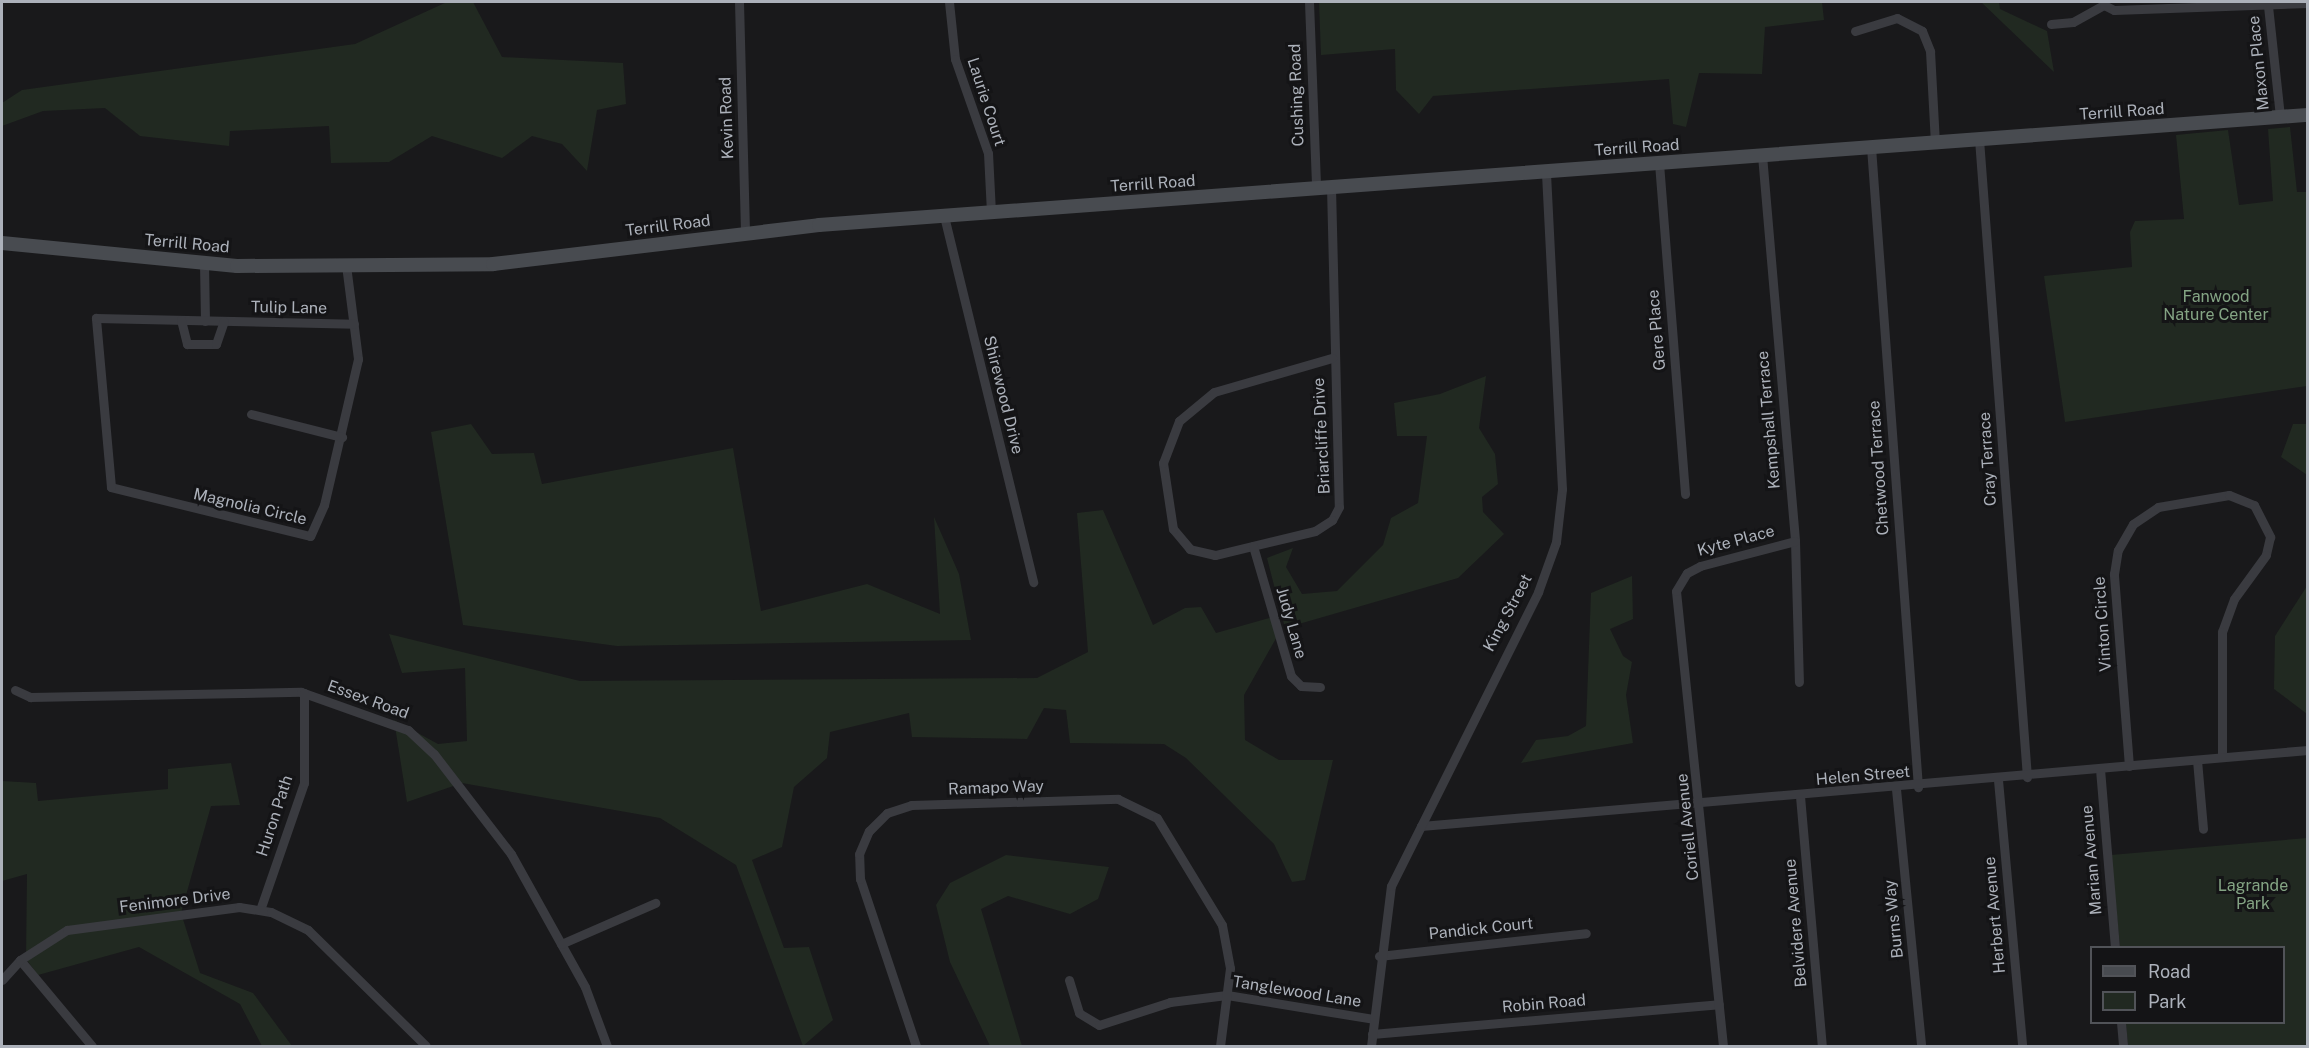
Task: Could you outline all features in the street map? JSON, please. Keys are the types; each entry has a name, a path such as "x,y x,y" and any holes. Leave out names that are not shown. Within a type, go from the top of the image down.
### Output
{"street":[{"name":"Kevin Road","path":"739,2 746,234"},
{"name":"Laurie Court","path":"949,2 955,59 988,153 991,212"},
{"name":"Cushing Road","path":"1309,2 1316,188"},
{"path":"2051,24 2079,20 2103,3 2114,10 2202,2 2268,6 2307,3"},
{"name":"Maxon Place","path":"2268,6 2280,117"},
{"path":"1855,32 1898,18 1922,31 1930,51 1935,143"},
{"name":"Terrill Road","path":"2,243 204,262 346,265 494,264 746,234 991,212 2307,115"},
{"name":"Cray Terrace","path":"1979,139 2027,777"},
{"name":"Chetwood Terrace","path":"1871,147 1918,787"},
{"name":"Kempshall Terrace","path":"1762,155 1795,541 1799,682"},
{"name":"Gere Place","path":"1659,163 1685,494"},
{"name":"King Street","path":"1371,1047 1379,956 1391,886 1506,648 1538,592 1556,542 1562,489 1546,171"},
{"name":"Briarcliffe Drive","path":"1331,187 1332,358 1339,507 1321,528 1206,555 1178,537 1163,464 1170,437 1185,414 1214,392 1332,358"},
{"name":"Shirewood Drive","path":"944,216 1033,582"},
{"path":"204,262 205,321"},
{"name":"Magnolia Circle","path":"96,318 111,487 310,536 342,437 358,359 346,265"},
{"name":"Tulip Lane","path":"96,318 354,324"},
{"path":"181,320 187,344 216,344 224,321"},
{"path":"251,414 342,437"},
{"name":"Vinton Circle","path":"2129,766 2114,574 2118,550 2133,524 2158,507 2229,495 2260,512 2270,537 2266,555 2234,599 2222,632 2222,757"},
{"name":"Kyte Place","path":"1676,605 1678,584 1693,569 1795,541"},
{"name":"Judy Lane","path":"1252,546 1291,676 1301,686 1320,687"},
{"name":"Coriell Avenue","path":"1676,605 1702,804 1723,1047"},
{"name":"Essex Road","path":"15,690 30,697 304,693 408,730 434,754 511,854 561,944 607,1047"},
{"name":"Huron Path","path":"260,910 304,783 304,693"},
{"name":"Helen Street","path":"1421,826 1896,789 2307,750"},
{"path":"2197,760 2203,829"},
{"name":"Marian Avenue","path":"2100,769 2115,946"},
{"name":"Herbert Avenue","path":"1998,780 2022,1047"},
{"name":"Burns Way","path":"1896,789 1921,1047"},
{"name":"Belvidere Avenue","path":"1800,796 1822,1047"},
{"name":"Ramapo Way","path":"916,1047 858,866 869,831 887,813 911,805 1118,799 1142,807 1165,828 1222,925 1230,968 1220,1047"},
{"path":"561,944 655,903"},
{"name":"Fenimore Drive","path":"2,980 20,960 67,930 239,907 260,910 308,930 426,1047"},
{"name":"Pandick Court","path":"1379,956 1586,933"},
{"path":"20,960 92,1047"},
{"name":"Tanglewood Lane","path":"1069,980 1079,1013 1099,1025 1170,1002 1227,995 1373,1018"},
{"name":"Robin Road","path":"1372,1034 1719,1004"},
{"path":"2121,1024 2123,1047"}],"green space":[{"path":"447,2 473,2 502,57 623,63 626,104 597,110 587,171 562,144 532,136 502,158 432,136 389,162 331,163 329,126 230,131 229,146 140,136 105,108 43,111 2,126 2,103 22,90 355,44"},
{"path":"1319,2 1822,2 1824,20 1765,27 1762,74 1699,73 1686,127 1673,124 1669,79 1433,96 1419,114 1396,90 1395,49 1321,55"},
{"path":"1981,2 1999,2 2000,9 2047,31 2054,72"},
{"name":"Fanwood Nature Center","path":"2290,127 2297,192 2307,192 2307,386 2065,422 2044,276 2132,267 2130,232 2135,221 2184,219 2176,135 2228,130 2239,205 2273,201 2268,129"},
{"path":"1486,376 1479,428 1495,454 1498,484 1482,497 1483,512 1504,534 1458,578 1285,628 1267,558 1293,548 1286,567 1302,594 1337,591 1383,545 1391,518 1418,503 1427,436 1397,436 1394,403 1440,394"},
{"path":"471,424 492,454 534,453 542,484 733,448 761,611 867,584 940,614 934,517 959,574 971,640 617,646 463,625 431,432"},
{"path":"2293,424 2307,424 2307,475 2281,457"},
{"path":"1103,510 1153,625 1185,608 1201,607 1216,633 1273,617 1278,635 1244,695 1245,740 1279,760 1333,760 1305,880 1292,882 1274,844 1186,758 1164,744 1070,743 1066,710 1044,708 1027,739 912,737 909,713 830,732 827,758 794,787 782,847 752,860 784,948 809,947 833,1020 803,1046 736,865 660,818 462,783 407,802 394,720 438,744 467,741 465,668 402,673 389,634 580,681 1037,678 1088,652 1077,513"},
{"path":"1632,576 1633,619 1610,629 1623,656 1632,662 1626,695 1633,743 1521,763 1536,740 1568,736 1586,726 1591,593"},
{"path":"2307,586 2307,714 2274,689 2275,636"},
{"path":"231,763 240,805 211,806 181,913 200,973 253,993 292,1046 262,1046 240,1004 139,947 38,975 26,959 27,874 2,881 2,781 36,783 38,801 168,789 168,769"},
{"name":"Lagrande Park","path":"2307,838 2307,1046 2128,1046 2126,1024 2285,1024 2285,946 2120,946 2111,855"},
{"path":"1006,855 1109,867 1098,899 1070,914 1008,896 981,909 1022,1046 990,1046 950,962 936,905 950,883"}]}
